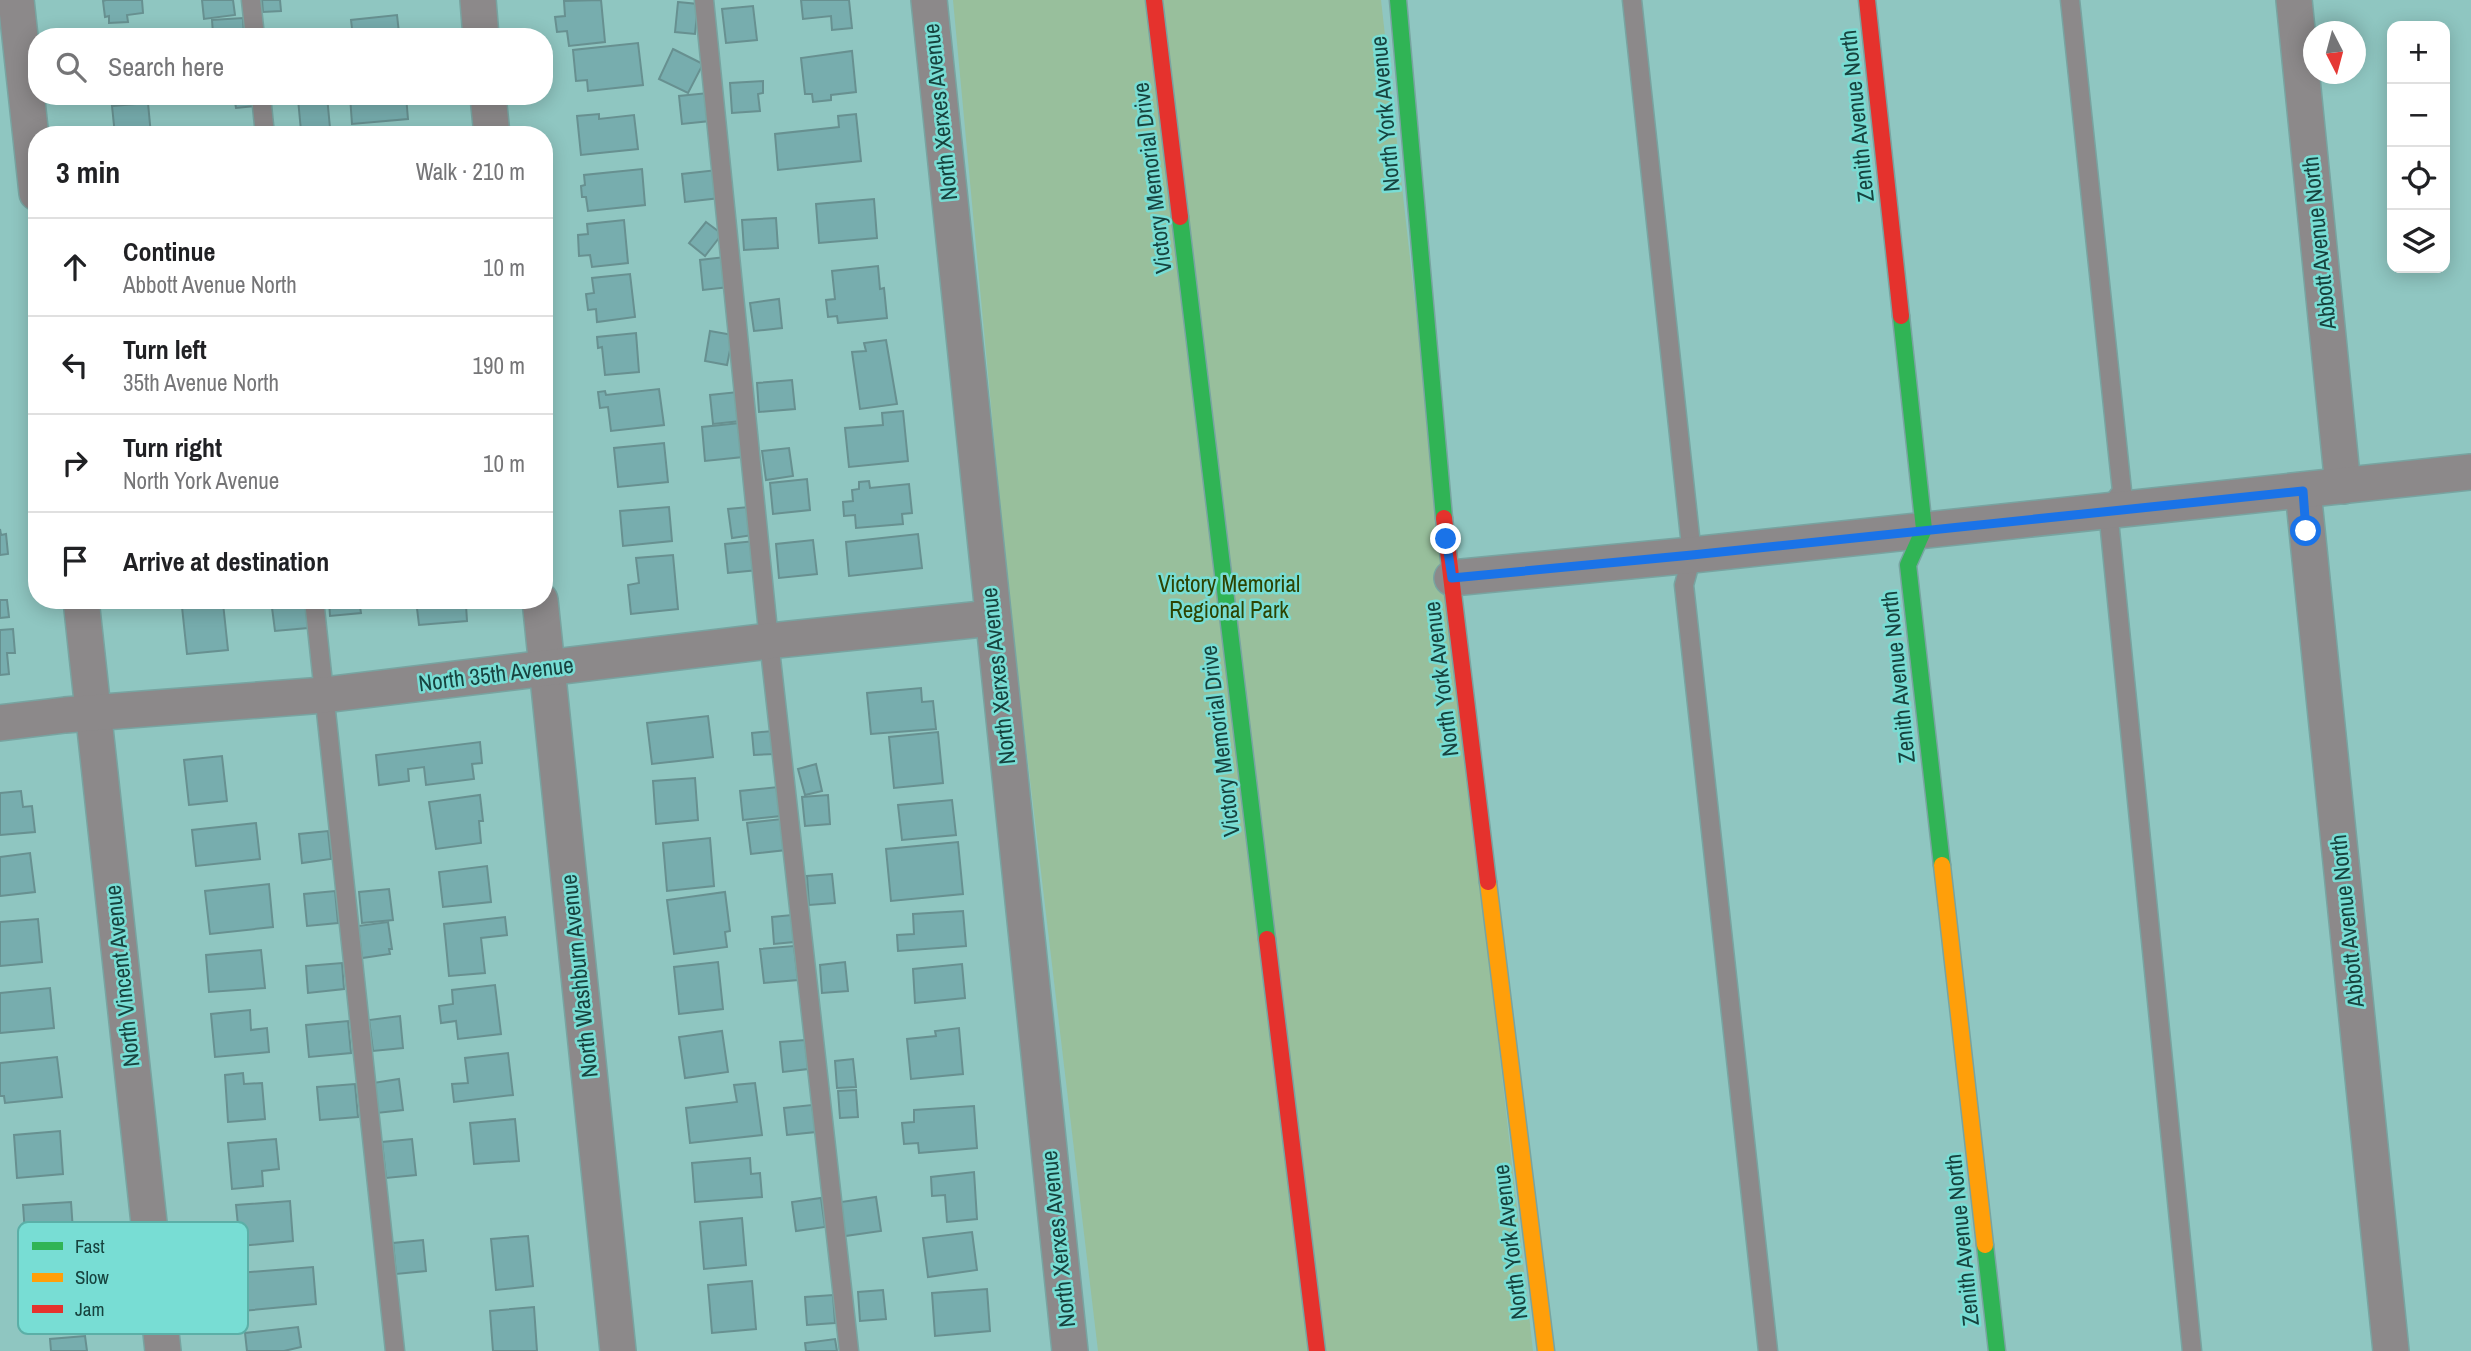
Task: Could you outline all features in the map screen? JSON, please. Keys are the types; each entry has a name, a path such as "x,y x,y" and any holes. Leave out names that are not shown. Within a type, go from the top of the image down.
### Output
{"street":[{"path":"16,0 30,126"},
{"path":"478,0 480,28"},
{"name":"North Xerxes Avenue","path":"929,0 1070,1351"},
{"name":"Victory Memorial Drive","path":"1153,0 1317,1351"},
{"name":"North York Avenue","path":"1398,0 1446,539 1546,1351"},
{"name":"Zenith Avenue North","path":"1867,0 1924,530 1908,565 1997,1351"},
{"name":"Abbott Avenue North","path":"2294,0 2343,486"},
{"path":"489,105 491,126"},
{"path":"1452,578 2471,472"},
{"name":"Abbott Avenue North","path":"2303,491 2391,1351"},
{"name":"North Vincent Avenue","path":"82,609 149,1222"},
{"name":"North Washburn Avenue","path":"541,609 618,1351"},
{"name":"North 35th Avenue","path":"0,723 94,712 324,695 769,641 992,618"}],"lane":[{"path":"251,0 254,28"},
{"path":"704,0 769,641 849,1351"},
{"path":"1632,0 1692,555 1684,585 1768,1351"},
{"path":"2070,0 2122,491 2108,510 2192,1351"},
{"path":"262,105 264,126"},
{"path":"315,609 395,1351"}],"green space":[{"name":"Victory Memorial Regional Park","path":"953,0 1381,0 1533,1351 1098,1351 1011,620"}],"building":[{"path":"142,0 143,13 127,15 128,22 109,23 109,16 105,17 103,1"},
{"path":"202,0 233,0 235,15 204,19"},
{"path":"262,0 280,0 281,11 263,12"},
{"path":"601,0 605,42 569,46 567,31 557,32 555,17 565,16 564,1"},
{"path":"801,0 849,0 852,28 832,30 831,16 803,19"},
{"path":"678,2 698,4 695,34 675,32"},
{"path":"753,6 757,40 726,43 722,9"},
{"path":"397,15 398,28 352,28 351,20"},
{"path":"243,18 244,28 213,28 212,20"},
{"path":"638,43 643,85 588,91 587,80 576,81 573,50"},
{"path":"673,49 703,64 688,93 659,79"},
{"path":"852,51 856,92 831,95 831,100 813,102 812,94 805,94 801,58"},
{"path":"763,81 763,93 758,94 760,111 732,113 730,83"},
{"path":"708,93 710,121 682,124 679,96"},
{"path":"148,105 150,126 114,126 112,106"},
{"path":"236,105 255,105 255,106 236,108"},
{"path":"299,105 328,105 330,126 301,126"},
{"path":"351,105 407,105 408,119 352,124"},
{"path":"599,114 599,119 634,115 638,149 581,155 577,116"},
{"path":"856,114 861,161 778,170 775,134 839,127 838,116"},
{"path":"642,169 645,205 588,211 586,197 582,197 584,175"},
{"path":"717,170 720,198 685,202 682,174"},
{"path":"874,199 877,238 819,243 816,204"},
{"path":"776,218 778,248 744,250 742,220"},
{"path":"624,220 628,263 592,267 590,255 579,256 578,235 588,234 587,224"},
{"path":"706,222 722,234 705,256 689,243"},
{"path":"725,257 729,287 703,290 700,260"},
{"path":"878,266 880,289 884,288 887,318 838,323 837,316 828,317 826,300 835,299 832,271"},
{"path":"630,274 635,317 597,322 596,309 588,310 586,294 594,293 592,278"},
{"path":"779,299 782,328 754,331 750,303"},
{"path":"710,331 733,335 727,365 705,361"},
{"path":"636,333 639,372 605,375 602,347 598,348 597,337"},
{"path":"886,340 897,404 860,409 852,352 866,351 864,343"},
{"path":"792,380 795,409 759,412 757,383"},
{"path":"659,389 664,425 611,431 608,407 600,408 598,392 605,391 606,395"},
{"path":"738,392 741,421 713,424 710,395"},
{"path":"903,411 908,461 849,467 845,428 883,425 882,413"},
{"path":"740,423 743,457 705,461 702,427"},
{"path":"664,443 668,482 618,487 614,448"},
{"path":"789,448 793,476 766,480 762,451"},
{"path":"807,479 810,510 773,514 770,483"},
{"path":"869,481 870,488 909,484 912,513 902,514 903,524 856,528 855,515 844,516 843,502 853,501 852,490 859,489 859,482"},
{"path":"669,507 672,541 623,546 620,511"},
{"path":"749,507 753,535 732,538 728,509"},
{"path":"0,529 1,535 6,534 8,554 0,555"},
{"path":"918,534 922,568 849,576 846,542"},
{"path":"813,540 817,574 779,578 776,544"},
{"path":"755,541 758,570 728,573 725,544"},
{"path":"673,555 678,609 631,614 628,585 639,583 636,558"},
{"path":"0,600 7,600 9,617 0,618"},
{"path":"182,609 224,609 228,650 187,654"},
{"path":"272,609 306,609 308,628 275,631"},
{"path":"330,609 360,609 361,613 330,616"},
{"path":"417,609 466,609 467,621 419,625"},
{"path":"13,629 15,653 7,653 9,674 0,675 0,630"},
{"path":"921,688 922,702 933,701 936,729 871,734 867,693"},
{"path":"708,716 713,757 652,764 647,723"},
{"path":"773,731 775,754 754,755 752,733"},
{"path":"938,732 943,783 894,788 889,737"},
{"path":"480,742 482,763 472,764 474,779 426,785 424,767 408,769 409,781 379,785 376,755"},
{"path":"222,756 227,801 189,805 184,760"},
{"path":"816,764 822,791 805,795 798,769"},
{"path":"695,778 698,820 656,824 653,781"},
{"path":"778,787 781,816 743,820 740,791"},
{"path":"21,791 23,807 32,806 35,832 0,835 0,793"},
{"path":"480,795 483,821 479,821 481,843 436,849 429,802"},
{"path":"828,795 830,824 805,826 802,797"},
{"path":"952,800 956,835 902,840 898,805"},
{"path":"782,819 786,850 751,854 747,823"},
{"path":"256,823 260,859 196,866 192,830"},
{"path":"328,831 331,859 302,863 299,834"},
{"path":"710,838 714,886 667,891 663,843"},
{"path":"958,842 963,894 891,901 886,849"},
{"path":"30,853 35,892 0,896 0,857"},
{"path":"487,866 491,902 443,907 439,872"},
{"path":"832,874 835,903 809,905 807,876"},
{"path":"269,884 273,927 210,934 205,891"},
{"path":"389,889 393,920 362,923 359,892"},
{"path":"335,891 338,923 307,926 304,894"},
{"path":"725,892 730,931 725,932 727,947 674,954 667,900"},
{"path":"963,911 966,946 898,951 897,935 914,934 913,914"},
{"path":"792,915 794,942 774,944 772,917"},
{"path":"505,917 507,935 481,938 485,973 449,976 444,924"},
{"path":"38,919 42,962 0,966 0,922"},
{"path":"388,922 392,949 389,949 390,954 362,958 358,926"},
{"path":"794,946 798,980 764,983 760,949"},
{"path":"261,950 265,988 209,992 206,955"},
{"path":"718,962 723,1009 679,1014 674,967"},
{"path":"845,962 848,991 822,993 820,965"},
{"path":"342,963 344,989 308,993 306,966"},
{"path":"962,964 965,998 915,1003 913,969"},
{"path":"495,985 501,1034 458,1039 456,1021 441,1023 439,1006 453,1004 452,990"},
{"path":"50,988 54,1028 0,1033 0,993"},
{"path":"250,1010 251,1030 267,1028 269,1052 215,1057 211,1014"},
{"path":"400,1016 403,1048 373,1051 369,1020"},
{"path":"348,1021 351,1053 309,1057 306,1025"},
{"path":"959,1028 963,1074 911,1079 907,1039 936,1036 935,1031"},
{"path":"722,1031 728,1072 685,1078 679,1037"},
{"path":"805,1040 808,1069 783,1072 780,1042"},
{"path":"508,1053 513,1095 454,1102 452,1084 468,1083 465,1058"},
{"path":"57,1057 62,1097 5,1103 4,1096 0,1096 0,1063"},
{"path":"853,1059 856,1087 837,1088 835,1061"},
{"path":"243,1073 244,1084 262,1083 265,1119 228,1122 225,1075"},
{"path":"399,1079 403,1110 377,1113 373,1083"},
{"path":"755,1083 762,1135 690,1143 686,1108 737,1102 734,1085"},
{"path":"355,1084 358,1117 320,1120 317,1087"},
{"path":"856,1090 858,1117 840,1118 838,1091"},
{"path":"812,1105 816,1132 787,1135 784,1108"},
{"path":"974,1106 977,1148 919,1153 918,1143 904,1144 902,1123 914,1122 914,1110"},
{"path":"515,1119 519,1161 474,1164 470,1123"},
{"path":"60,1131 63,1174 17,1178 14,1135"},
{"path":"276,1139 279,1169 262,1171 263,1186 232,1189 228,1143"},
{"path":"412,1139 416,1175 386,1178 382,1142"},
{"path":"750,1158 751,1174 760,1173 762,1197 695,1202 692,1163"},
{"path":"974,1172 977,1219 947,1222 945,1195 932,1196 931,1177"},
{"path":"876,1197 881,1231 845,1236 841,1202"},
{"path":"821,1198 825,1227 796,1231 792,1202"},
{"path":"290,1201 293,1241 248,1245 248,1222 238,1222 236,1205"},
{"path":"71,1202 72,1222 24,1222 23,1205"},
{"path":"742,1218 746,1265 704,1269 700,1222"},
{"path":"972,1232 977,1270 928,1277 923,1238"},
{"path":"528,1236 533,1286 496,1290 491,1239"},
{"path":"423,1240 426,1271 396,1274 393,1243"},
{"path":"313,1267 316,1304 248,1310 248,1272"},
{"path":"752,1281 756,1329 712,1333 708,1285"},
{"path":"987,1289 990,1331 935,1336 932,1293"},
{"path":"883,1290 886,1319 860,1321 858,1292"},
{"path":"833,1295 835,1323 807,1325 805,1297"},
{"path":"534,1307 537,1351 493,1351 490,1311"},
{"path":"298,1327 301,1347 284,1351 247,1351 245,1334"},
{"path":"85,1336 87,1351 51,1351 50,1339"},
{"path":"835,1339 837,1351 806,1351 805,1343"}],"traffic: fast":[{"path":"1398,0 1444,518"},
{"path":"1180,217 1267,939"},
{"path":"1901,316 1924,529 1908,565 1942,865"},
{"path":"1985,1245 1997,1351"}],"traffic: slow":[{"path":"1942,865 1985,1245"},
{"path":"1488,882 1546,1351"}],"traffic: jam":[{"path":"1154,0 1180,217"},
{"path":"1867,0 1901,316"},
{"path":"1444,518 1488,882"},
{"path":"1267,939 1317,1351"}],"route":[{"path":"1446,539 1452,578 2303,491 2306,531"}]}
